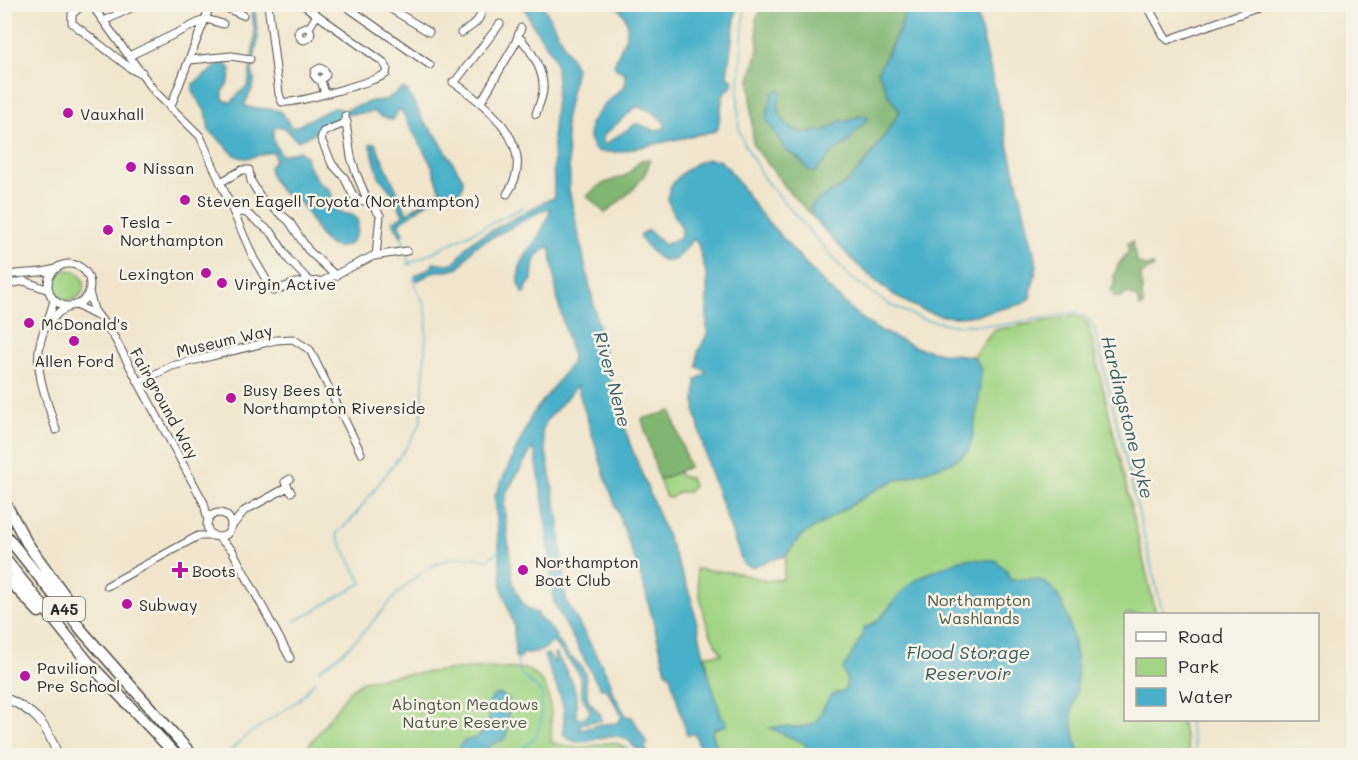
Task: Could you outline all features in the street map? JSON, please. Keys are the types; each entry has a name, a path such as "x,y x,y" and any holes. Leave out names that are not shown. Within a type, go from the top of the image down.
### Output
{"highway":[{"path":"4,501 27,543 126,683"},
{"name":"A45","path":"4,533 126,683 193,756"},
{"name":"A45","path":"4,558 88,662 177,756"},
{"path":"4,575 69,645 88,662"}],"street":[{"path":"84,4 72,14 72,22 130,68 142,72"},
{"path":"91,4 155,92 200,136 254,259 273,291 296,283 323,281 375,256 407,251"},
{"path":"104,21 139,4"},
{"path":"170,108 211,4"},
{"path":"217,4 243,15"},
{"path":"268,4 282,102 288,104 386,74 387,68 383,62 302,4"},
{"path":"343,4 430,65"},
{"path":"383,4 429,32"},
{"path":"461,33 478,21 482,4"},
{"path":"1150,10 1158,27 1168,39 1268,4"},
{"path":"4,9 10,5"},
{"path":"309,28 317,15"},
{"path":"129,56 206,19 223,24"},
{"path":"500,24 454,82 481,102 503,126 511,139 517,157 517,172 507,194"},
{"path":"481,102 521,28"},
{"path":"518,36 528,46 542,77 543,91 536,114"},
{"path":"190,60 231,56 250,58"},
{"path":"321,80 325,94"},
{"path":"369,202 357,199 353,195 344,177 332,164 321,139 323,132 346,119 351,157 363,193 380,215 375,256"},
{"path":"221,182 242,170 249,170 253,184 261,198 289,220 308,250 336,276"},
{"path":"234,213 245,212 272,233 289,260 311,283"},
{"path":"4,276 14,273 39,273 70,264 83,269 90,280 91,302 99,318"},
{"path":"56,268 49,281 49,290 54,300 65,306 74,306 99,318"},
{"path":"4,285 24,281 49,290"},
{"path":"48,325 59,312 82,302 89,292"},
{"path":"54,300 48,325 40,342 38,363 56,430"},
{"name":"Fairground Way","path":"99,318 114,337 204,503"},
{"name":"Museum Way","path":"139,382 172,366 276,340 293,339 310,350 361,453"},
{"path":"107,586 198,536 211,516 244,511 290,486"},
{"path":"204,503 211,510 229,518 232,550 290,657"},
{"path":"204,503 207,523 215,537 232,550"},
{"path":"198,536 215,537 230,530 244,511"},
{"path":"4,697 27,708 40,720 47,728 58,756"}],"green space":[{"path":"764,5 904,5 905,11 900,28 886,54 889,96 900,110 857,172 845,184 811,207 812,216 791,194 753,145 750,80 758,49 756,19","holes":["781,92 778,106 781,117 790,127 802,132 827,131 861,115 868,118 846,144 836,149 812,173 797,157 787,152 767,111 774,96"]},
{"path":"650,159 639,183 605,213 587,196 600,185 627,175 641,160"},
{"path":"1132,241 1137,262 1144,266 1153,265 1154,267 1141,274 1143,306 1140,307 1137,298 1128,293 1121,297 1114,297 1111,290 1114,285 1114,275 1129,251 1128,243"},
{"path":"69,270 75,271 83,279 83,291 75,299 69,300 63,299 55,291 54,285 55,279 63,271"},
{"name":"Northampton Washlands","path":"1075,316 1082,318 1088,324 1156,613 1124,613 1124,721 1181,721 1190,755 724,755 723,749 717,748 712,732 713,729 726,725 713,691 706,655 722,654 707,624 696,569 739,573 766,581 783,579 786,555 801,536 877,489 918,474 976,360 973,356 994,330"},
{"path":"671,411 689,467 659,480 642,419"},
{"path":"679,472 680,476 690,478 693,486 689,492 678,492 671,498 666,497 659,480"},
{"name":"Abington Meadows Nature Reserve","path":"473,668 524,669 534,674 546,689 549,700 551,742 576,748 612,742 629,751 621,756 301,756 350,690 363,681"}],"water":[{"path":"251,5 254,5 258,38 252,71 254,84 245,106 279,111 291,127 295,127 333,108 339,108 342,111 372,101 385,100 403,88 407,90 424,122 436,135 463,179 460,192 452,197 431,200 403,220 400,224 403,234 401,236 393,222 403,215 392,193 379,177 370,144 375,143 407,213 440,190 432,166 401,110 392,120 374,112 343,115 332,125 297,141 285,128 277,126 273,137 281,155 299,151 306,156 308,165 319,183 330,190 337,212 352,215 357,219 357,232 346,246 340,247 327,243 319,235 301,204 285,195 274,182 269,167 275,160 274,152 246,158 236,155 209,131 208,118 194,93 193,84 224,63 231,69 231,75 223,90 223,99 232,102 248,86 255,36"},
{"path":"524,5 543,5 576,68 565,121 569,190 610,380 630,444 690,594 708,672 722,718 726,720 727,725 714,729 712,732 717,748 723,749 724,755 695,755 700,751 696,736 687,735 670,675 666,671 644,586 605,476 577,386 547,420 542,431 559,521 566,600 608,676 611,689 626,716 632,717 647,743 645,747 649,755 645,755 641,749 636,749 619,736 581,742 573,741 564,735 563,704 544,656 548,654 554,663 554,654 556,654 572,681 576,694 576,718 584,717 590,711 582,696 579,673 553,642 541,651 522,654 521,658 515,657 514,626 502,588 495,496 532,415 571,364 572,356 558,302 550,246 535,260 532,280 525,294 522,293 519,284 522,262 539,236 551,209 545,209 474,247 459,268 436,271 417,281 415,276 433,266 433,263 443,264 455,261 474,240 550,199 554,199 553,130 557,86 556,66 554,57 530,21","holes":["532,449 535,452 544,508 554,603 595,679 601,688 607,690 622,716 618,723 601,724 581,730 580,724 602,720 600,714 588,700 585,673 581,666 567,654 551,629 538,617 538,613 531,611 523,604 513,584 504,505 506,493"]},
{"path":"616,5 737,5 727,75 733,80 731,88 723,95 718,128 715,131 618,152 600,152 594,149 589,138 590,124 603,106 625,86 625,73 616,69 614,65 626,34 626,20","holes":["636,107 659,117 665,123 664,129 653,130 637,123 604,145 602,141 604,135"]},
{"path":"904,5 975,5 1037,265 1030,298 1022,304 983,314 959,317 937,315 916,308 877,282 812,216 811,207 845,184 857,172 877,147 900,111 889,96 878,71 900,29"},
{"path":"779,89 781,92 778,109 789,127 797,131 816,132 834,126 841,120 847,122 861,115 868,118 846,144 836,149 812,173 797,157 787,152 766,119 773,92"},
{"path":"709,159 719,160 728,168 760,213 825,285 875,328 915,347 941,353 973,356 981,368 979,399 972,439 969,449 963,456 951,463 891,482 877,489 801,536 786,555 751,567 743,564 708,466 695,411 696,380 706,373 705,370 697,367 698,352 707,334 707,277 698,244 694,239 677,258 669,261 659,258 640,238 641,234 648,230 664,245 680,238 682,229 668,199 671,186 689,168"},
{"name":"Flood Storage Reservoir","path":"964,559 995,560 1007,571 1010,580 1038,580 1054,591 1061,601 1070,628 1076,658 1077,686 1072,719 1079,755 809,755 805,744 770,728 800,727 816,721 829,698 845,689 843,669 863,635 864,628 878,619 912,583 930,572"},
{"path":"499,694 509,699 507,732 504,740 493,744 478,755 460,755 458,751 461,744 479,736 489,719 489,703 493,696"}],"waterway":[{"name":"Hardingstone Dyke","path":"745,4 738,94 739,129 744,143 764,179 850,277 888,304 922,319 953,325 1002,325 1078,312 1088,319 1094,328 1163,613"},
{"path":"409,264 524,207"},
{"path":"401,235 406,248"},
{"path":"407,252 409,266"},
{"path":"296,621 362,583 336,534 353,518 408,445 421,422 427,319 425,306 413,280 416,278"},
{"path":"319,670 353,642 400,591 424,571 453,558 489,559 502,548"},
{"path":"513,753 533,740 540,724 542,707 541,692 521,674 518,658"},
{"path":"224,756 246,736 299,700 314,682"},
{"name":"Hardingstone Dyke","path":"1188,721 1197,756"}],"place":[{"name":"Vauxhall","path":"68,113"},
{"name":"Nissan","path":"131,167"},
{"name":"Steven Eagell Toyota (Northampton)","path":"185,200"},
{"name":"Tesla - Northampton","path":"108,230"},
{"name":"Lexington","path":"206,273"},
{"name":"Virgin Active","path":"222,283"},
{"name":"McDonald's","path":"29,323"},
{"name":"Allen Ford","path":"74,341"},
{"name":"Busy Bees at Northampton Riverside","path":"231,398"},
{"name":"Boots","path":"180,570"},
{"name":"Northampton Boat Club","path":"523,570"},
{"name":"Subway","path":"127,604"},
{"name":"Pavilion Pre School","path":"25,676"}],"water label":[{"name":"River Nene","path":"613,379"}]}
